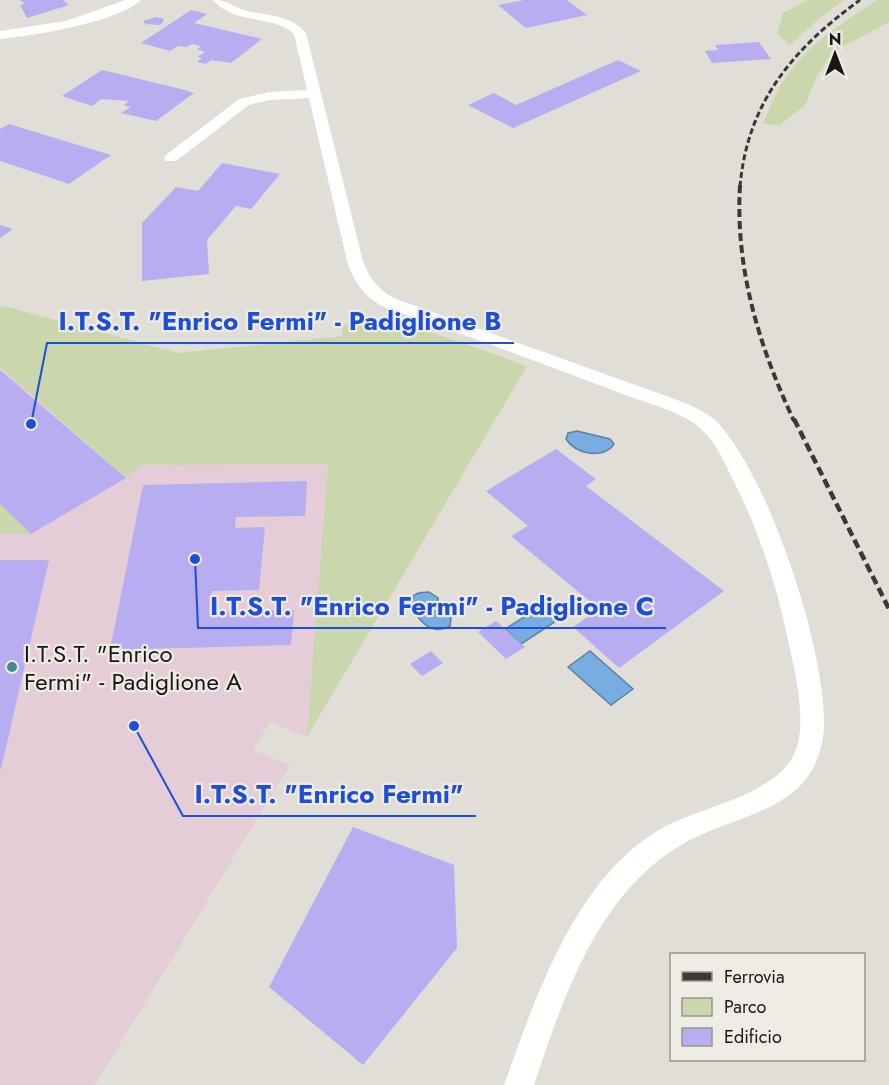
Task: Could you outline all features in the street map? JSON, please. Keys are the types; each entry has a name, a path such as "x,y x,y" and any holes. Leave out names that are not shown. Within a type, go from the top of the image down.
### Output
{"lane":[{"path":"0,35 66,26 108,13 135,0"},
{"path":"219,0 233,9 284,21 299,31 355,261 365,285 375,295 390,303 565,364 683,410 705,422 724,445 755,502 784,579 801,645 810,699 808,750 796,773 767,795 657,844 634,863 605,901 568,960 541,1019 519,1085"},
{"path":"171,158 244,102 263,97 315,94"}],"shaded area":[{"path":"0,367 125,478 140,465 328,464 307,737 270,722 253,750 290,765 95,1085 0,1085"}],"green space":[{"path":"808,0 844,0 790,45 777,34 783,13"},
{"path":"877,0 889,0 889,22 833,52 816,78 806,104 779,126 763,123 781,85 803,56 826,36"},
{"path":"0,305 178,353 343,336 342,327 354,321 390,322 439,335 527,366 307,737 328,464 140,465 126,478 0,367"},
{"path":"0,504 31,534 0,534"}],"water":[{"path":"577,431 610,439 614,444 601,453 581,451 566,439 568,433"},
{"path":"429,592 438,598 439,609 449,613 450,626 443,629 431,628 420,620 412,609 409,603 414,595"},
{"path":"545,604 561,618 521,644 505,629"},
{"path":"590,651 633,689 611,705 568,667"}],"building":[{"path":"20,0 63,0 69,5 27,18 20,5 25,4"},
{"path":"524,0 567,0 587,15 526,28 498,5"},
{"path":"191,10 207,14 194,23 262,39 231,63 211,60 206,64 197,62 202,58 197,57 205,52 197,49 201,46 192,44 187,47 178,46 170,51 141,43"},
{"path":"156,17 163,18 164,21 160,25 145,24 143,21"},
{"path":"759,42 771,59 712,63 705,51 718,50 715,45"},
{"path":"618,60 641,71 513,128 468,105 494,93 516,105"},
{"path":"102,70 194,93 156,121 121,113 131,107 124,105 129,101 101,99 92,106 62,96"},
{"path":"9,124 111,155 69,184 0,161 0,129"},
{"path":"222,163 280,174 251,209 236,206 207,240 209,274 142,281 142,223 176,187 198,191"},
{"path":"0,225 13,229 0,238"},
{"path":"0,370 126,478 31,534 0,504"},
{"path":"556,449 596,479 586,486 724,591 619,668 573,627 599,609 511,536 528,526 486,491"},
{"path":"307,481 305,516 236,517 235,528 265,527 259,590 212,591 209,612 294,610 291,645 110,650 143,485"},
{"name":"I.T.S.T. \"Enrico Fermi\" - Padiglione A","path":"0,560 49,560 1,769 0,769"},
{"path":"496,621 525,647 506,659 478,632"},
{"path":"431,651 443,663 422,676 410,664"},
{"path":"353,827 454,865 457,948 363,1065 269,987"}],"railway":[{"path":"740,187 744,157 752,129 778,80 814,38 860,0"},
{"path":"740,185 741,247 752,306 770,364 794,421"},
{"path":"794,419 889,609"}],"place":[{"name":"I.T.S.T. \"Enrico Fermi\" - Padiglione B","path":"31,424"},
{"name":"I.T.S.T. \"Enrico Fermi\" - Padiglione C","path":"195,559"},
{"name":"I.T.S.T. \"Enrico Fermi\" - Padiglione A","path":"12,667"},
{"name":"I.T.S.T. \"Enrico Fermi\"","path":"134,726"}]}
